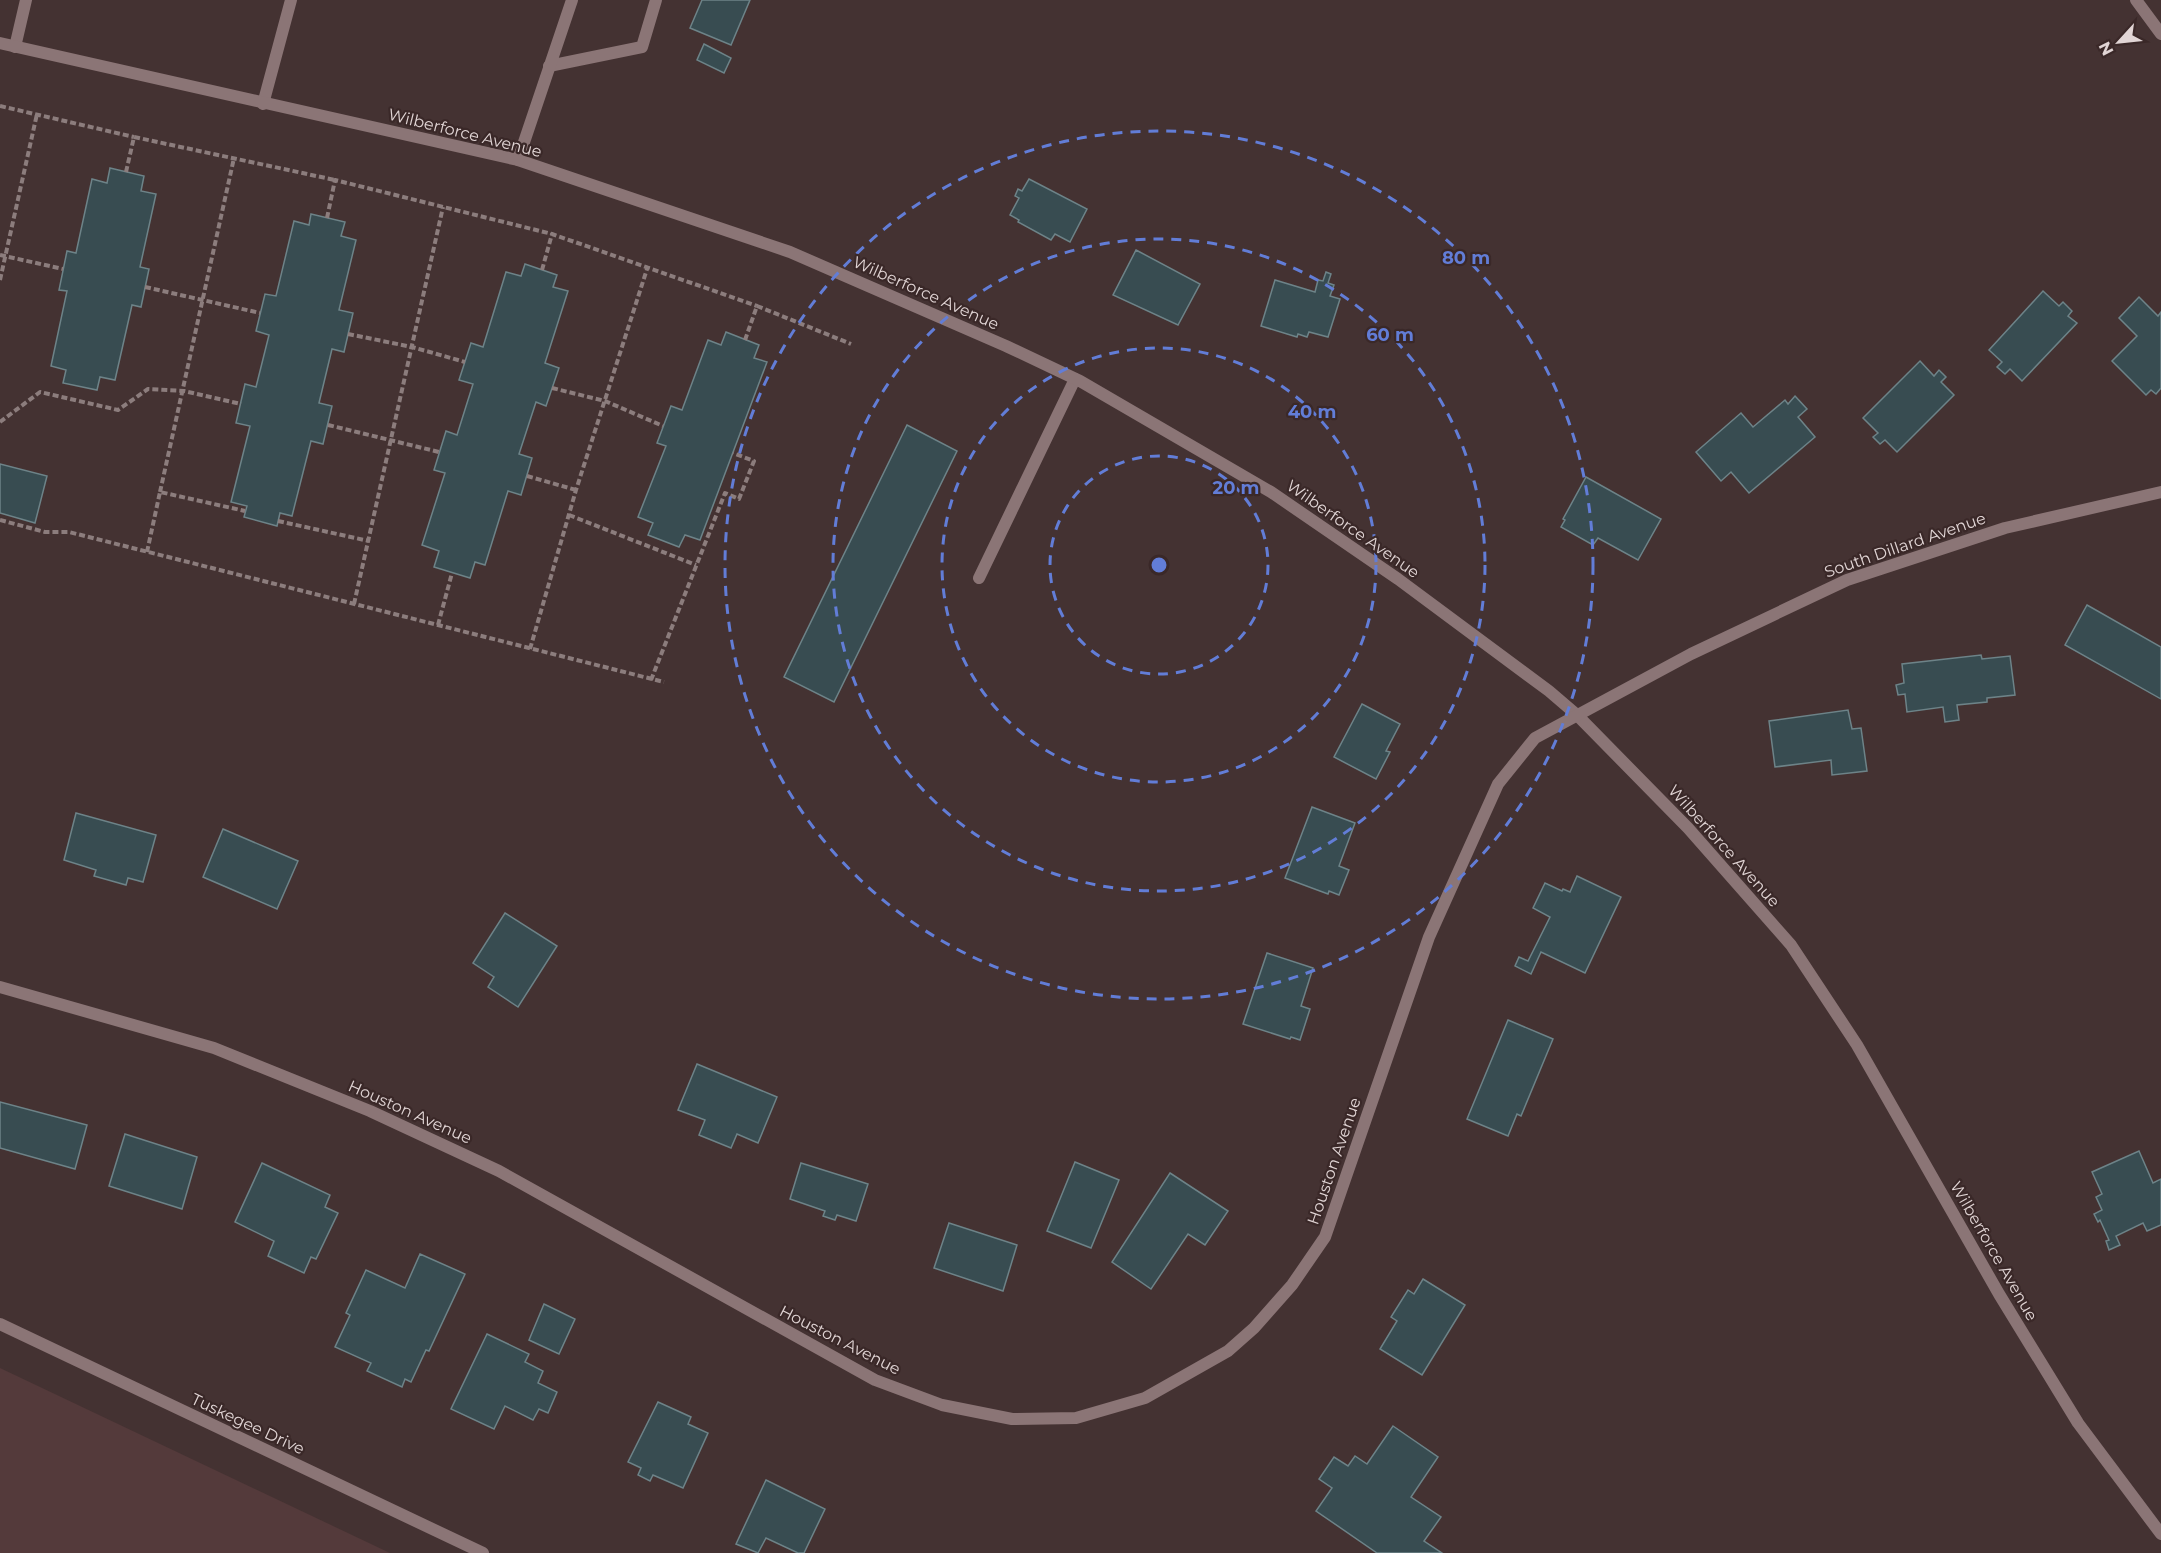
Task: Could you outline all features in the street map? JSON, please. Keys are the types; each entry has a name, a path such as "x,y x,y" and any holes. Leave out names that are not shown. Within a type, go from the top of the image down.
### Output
{"street":[{"path":"15,47 26,0"},
{"path":"263,104 291,0"},
{"path":"518,160 572,0"},
{"path":"549,66 642,47 656,0"},
{"path":"2136,0 2161,34"},
{"name":"Wilberforce Avenue","path":"0,43 518,160 790,252 1006,346 1075,379 1271,492 1458,623 1549,691 1577,715 1688,828 1791,945 1857,1045 1999,1294 2078,1423 2161,1534"},
{"path":"979,578 1075,379"},
{"name":"South Dillard Avenue","path":"1577,715 1691,654 1847,580 2005,528 2161,492"},
{"name":"Houston Avenue","path":"0,987 214,1048 370,1111 499,1171 875,1380 942,1405 1012,1419 1076,1418 1145,1398 1228,1351 1254,1328 1292,1285 1325,1237 1429,937 1498,784 1535,738 1577,715"},
{"name":"Tuskegee Drive","path":"0,1324 463,1549 483,1553"}],"path":[{"path":"0,106 335,180 552,234 757,306 851,344"},
{"path":"0,280 2,256 37,114"},
{"path":"126,172 134,137"},
{"path":"147,552 234,158"},
{"path":"327,218 335,180"},
{"path":"354,604 443,207"},
{"path":"542,270 552,234"},
{"path":"2,256 63,270"},
{"path":"530,649 576,490 648,266"},
{"path":"145,288 260,313"},
{"path":"745,340 757,306"},
{"path":"348,334 412,347 465,362"},
{"path":"552,388 605,401 663,426"},
{"path":"0,422 40,392 118,410 148,390 184,391 241,404"},
{"path":"328,425 439,452"},
{"path":"651,680 725,493 739,499 754,461 733,453"},
{"path":"527,476 576,490"},
{"path":"160,492 245,511"},
{"path":"569,515 696,565"},
{"path":"0,520 45,532 69,532 664,682"},
{"path":"278,521 369,541"},
{"path":"438,625 452,573"}],"shaded area":[{"path":"0,1368 390,1553 0,1553"}],"building":[{"path":"702,0 750,0 731,45 690,28"},
{"path":"704,44 731,58 724,73 697,60"},
{"path":"110,168 144,176 141,191 156,194 140,267 149,269 141,307 132,305 115,380 100,377 97,390 63,383 66,370 51,366 67,291 59,290 67,251 76,253 92,179 107,183"},
{"path":"1029,179 1087,209 1070,242 1055,234 1051,240 1018,222 1019,220 1010,215 1019,198 1015,196 1018,189 1022,191"},
{"path":"311,214 345,222 341,236 356,240 339,310 353,313 344,352 332,349 319,403 332,406 323,444 311,441 292,516 280,513 277,526 244,517 247,506 231,502 250,426 236,423 245,384 256,387 269,335 256,331 265,294 276,296 294,221 309,225"},
{"path":"1136,250 1200,284 1178,325 1113,295"},
{"path":"525,264 557,275 553,287 568,291 545,363 559,368 546,406 536,402 519,454 532,458 521,495 508,491 485,565 475,562 470,578 434,567 439,551 422,545 445,473 434,470 446,431 457,435 473,384 459,380 471,343 483,347 506,272 521,276"},
{"path":"1326,272 1331,274 1328,283 1334,285 1330,296 1340,299 1328,337 1309,332 1307,337 1298,334 1297,337 1261,326 1275,280 1315,292 1318,280 1323,281"},
{"path":"2043,291 2059,306 2063,302 2072,311 2068,316 2077,323 2022,381 2010,369 2005,374 1997,367 2002,362 1989,350"},
{"path":"2139,297 2158,316 2161,312 2161,388 2156,394 2151,390 2146,395 2112,361 2137,336 2119,318"},
{"path":"726,332 759,345 754,358 767,362 700,540 685,535 679,547 648,535 653,523 638,517 666,446 657,443 671,406 682,410 708,340 721,345"},
{"path":"1920,361 1934,376 1939,370 1946,377 1941,382 1954,395 1897,452 1885,440 1880,444 1873,437 1878,433 1863,418"},
{"path":"1795,396 1807,409 1798,417 1815,437 1749,493 1731,472 1721,481 1696,452 1741,413 1753,427 1785,400 1788,404"},
{"path":"907,425 957,451 834,702 784,677"},
{"path":"0,464 47,476 35,523 0,513"},
{"path":"1586,477 1661,519 1638,560 1598,538 1593,545 1561,527"},
{"path":"2087,605 2161,647 2161,699 2065,645"},
{"path":"1981,655 1982,659 2010,656 2015,695 1987,698 1987,702 1957,705 1959,720 1945,722 1943,707 1907,712 1905,694 1898,695 1896,685 1904,683 1902,664"},
{"path":"1362,704 1400,724 1386,751 1390,752 1376,779 1334,757"},
{"path":"1848,710 1852,729 1861,728 1867,771 1832,775 1831,760 1775,767 1769,721"},
{"path":"1312,807 1355,823 1339,866 1349,870 1339,895 1329,891 1328,894 1285,878"},
{"path":"76,813 156,835 143,882 128,878 126,885 94,876 96,870 64,860"},
{"path":"223,829 298,861 277,909 203,877"},
{"path":"1577,876 1621,897 1585,973 1541,952 1531,974 1515,966 1519,957 1528,961 1550,917 1533,908 1545,883 1570,892"},
{"path":"505,913 557,946 518,1007 488,987 494,977 473,963"},
{"path":"1267,953 1313,968 1301,1006 1310,1009 1300,1040 1243,1024"},
{"path":"1508,1020 1553,1039 1521,1116 1517,1114 1508,1136 1467,1119"},
{"path":"697,1064 777,1097 758,1143 737,1134 731,1148 699,1135 705,1120 678,1110"},
{"path":"0,1102 87,1125 75,1169 0,1148"},
{"path":"125,1134 197,1157 182,1209 109,1186"},
{"path":"2139,1151 2153,1183 2161,1179 2161,1225 2147,1231 2143,1223 2116,1236 2120,1245 2109,1250 2106,1241 2109,1240 2100,1220 2098,1222 2094,1214 2102,1210 2096,1197 2102,1194 2092,1172"},
{"path":"1075,1162 1119,1180 1091,1248 1047,1231"},
{"path":"262,1163 330,1195 325,1207 338,1213 316,1259 311,1257 304,1273 268,1256 274,1241 235,1222"},
{"path":"801,1163 868,1184 856,1221 837,1215 835,1220 823,1216 825,1211 790,1199"},
{"path":"1170,1173 1228,1211 1205,1245 1188,1234 1151,1289 1112,1262"},
{"path":"949,1223 1017,1245 1003,1291 934,1268"},
{"path":"420,1254 465,1274 429,1351 426,1350 411,1382 405,1379 402,1387 367,1371 371,1363 335,1347 350,1315 346,1313 366,1270 405,1288"},
{"path":"1423,1279 1465,1305 1422,1375 1380,1349 1397,1321 1391,1317 1408,1290 1414,1294"},
{"path":"544,1304 575,1319 559,1354 529,1340"},
{"path":"487,1334 529,1354 525,1362 543,1371 538,1383 557,1392 548,1413 539,1409 533,1420 505,1406 494,1429 451,1409"},
{"path":"658,1402 691,1417 688,1424 708,1433 683,1488 653,1475 650,1481 638,1475 641,1468 628,1462"},
{"path":"1393,1426 1438,1457 1411,1497 1441,1517 1424,1541 1442,1553 1377,1553 1316,1511 1332,1488 1319,1479 1334,1457 1348,1466 1355,1456 1367,1464"},
{"path":"766,1480 825,1509 804,1553 798,1553 766,1538 758,1553 736,1544"}]}
